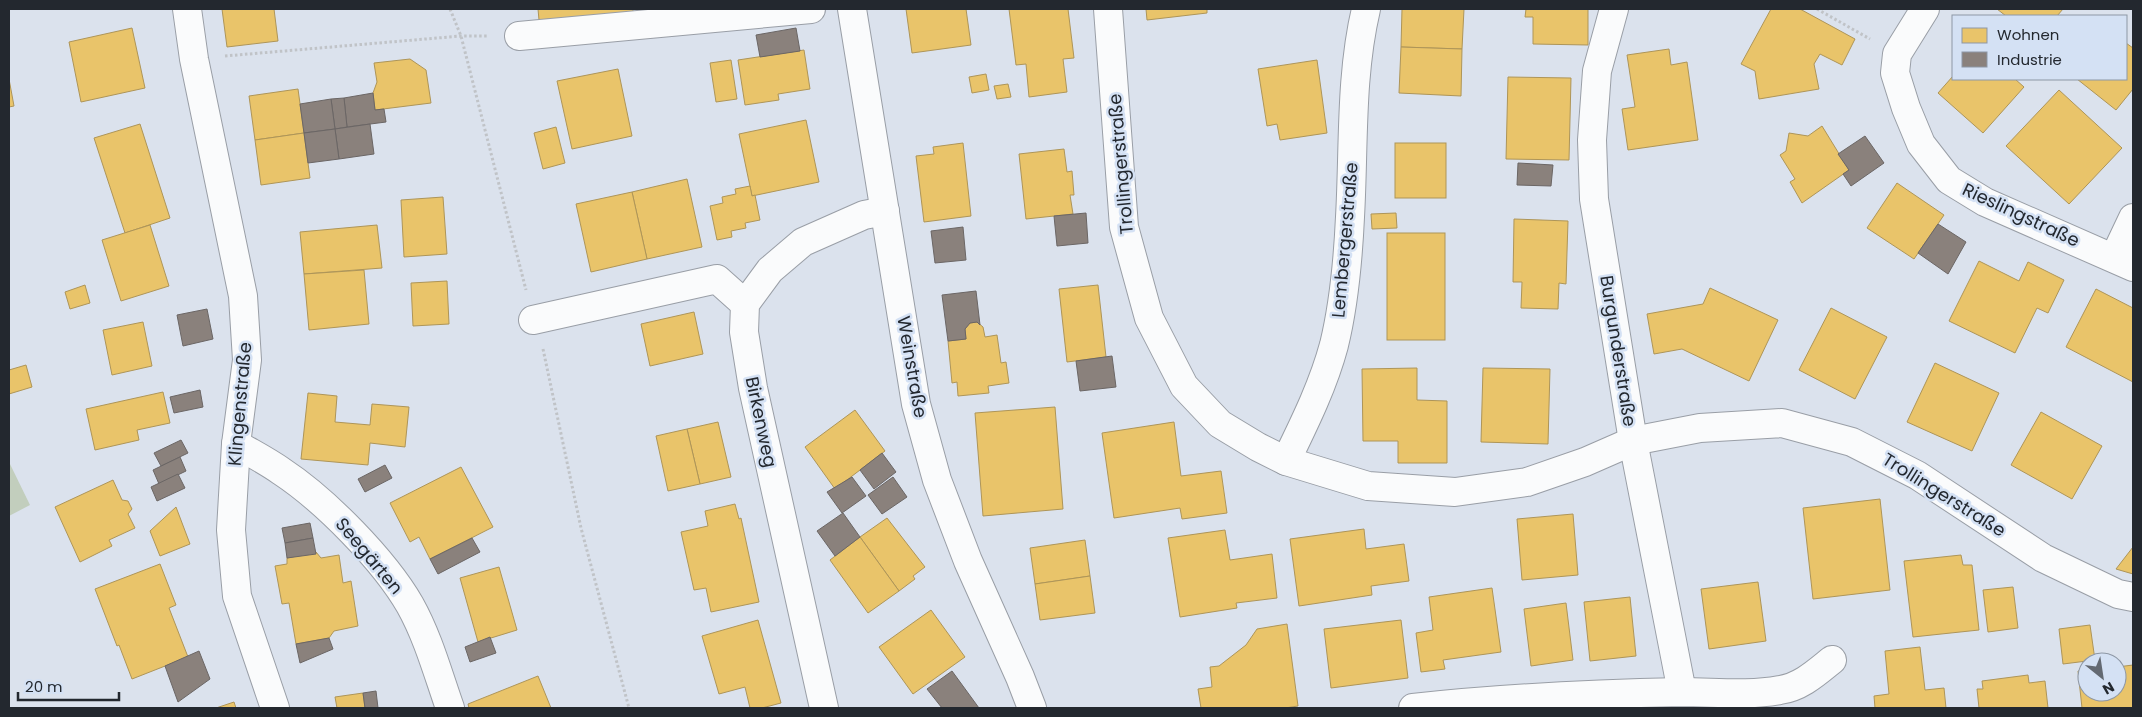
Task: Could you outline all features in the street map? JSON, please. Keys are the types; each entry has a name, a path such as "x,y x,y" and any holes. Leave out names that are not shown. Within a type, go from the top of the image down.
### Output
{"street":[{"name":"Klingenstraße","path":"187,9 194,59 243,296 248,360 236,444 231,530 237,596 275,708"},
{"path":"519,36 811,9"},
{"name":"Weinstraße","path":"852,9 916,404 937,480 968,561 1032,708"},
{"name":"Trollingerstraße","path":"1108,9 1124,227 1149,318 1184,386 1220,424 1286,461 1368,486 1455,492 1527,482 1585,462 1633,441 1700,428 1782,423 1852,442 1917,474 2043,558 2118,594 2133,597"},
{"name":"Lembergerstraße","path":"1286,461 1312,408 1334,346 1344,288 1350,218 1353,101 1359,38 1366,9"},
{"name":"Burgunderstraße","path":"1614,9 1598,71 1592,140 1594,198 1633,441 1682,692"},
{"name":"Rieslingstraße","path":"1925,9 1897,54 1894,73 1921,144 1949,180 1985,202 2123,263"},
{"path":"533,320 717,279 745,304 770,270 803,242 864,215 885,211"},
{"path":"2123,263 2133,218"},
{"name":"Birkenweg","path":"745,304 744,332 753,388 824,708"},
{"name":"Seegärten","path":"236,444 282,472 337,517 382,566 410,605 428,645 450,708"},
{"path":"1413,708 1478,701 1682,692 1749,693 1782,690 1809,678 1832,660"}],"path":[{"path":"450,9 461,36 533,320 547,361 581,528 629,708"},
{"path":"1817,9 1897,54"},
{"path":"194,59 461,36 519,36"}],"green space":[{"path":"9,462 30,505 9,516"}],"building: Wohnen":[{"path":"222,9 274,9 278,41 227,47"},
{"path":"538,9 633,9 633,12 539,20"},
{"path":"906,9 966,9 971,45 912,53"},
{"path":"1009,9 1068,9 1074,58 1063,59 1067,92 1029,97 1026,64 1016,65"},
{"path":"1146,9 1207,9 1207,13 1147,20"},
{"path":"1402,9 1464,9 1462,49 1401,47"},
{"path":"1526,9 1588,9 1588,45 1533,44 1533,17 1525,17"},
{"path":"1771,9 1800,9 1855,39 1842,65 1820,54 1814,64 1819,89 1759,99 1755,71 1741,64"},
{"path":"1997,9 2063,9 2058,15 2005,15"},
{"path":"132,28 145,88 81,102 69,42"},
{"path":"2127,44 2133,48 2133,89 2116,110 2078,80 2127,80"},
{"path":"1401,47 1462,49 1461,96 1399,93"},
{"path":"1669,49 1671,65 1687,62 1698,140 1628,150 1622,109 1635,107 1627,55"},
{"path":"804,50 810,89 778,94 779,100 745,105 738,60"},
{"path":"410,59 426,70 431,103 375,110 373,93 377,82 374,63"},
{"path":"731,60 737,99 716,102 710,63"},
{"path":"1317,60 1327,133 1280,140 1277,124 1267,126 1258,69"},
{"path":"618,69 632,136 572,149 557,81"},
{"path":"986,74 989,90 972,93 969,77"},
{"path":"1508,77 1571,78 1569,160 1506,159"},
{"path":"1952,77 1952,80 2016,80 2024,87 1983,133 1938,93"},
{"path":"9,79 14,106 9,107"},
{"path":"1008,84 1011,97 997,99 994,86"},
{"path":"298,89 304,133 255,140 249,96"},
{"path":"2059,90 2122,148 2069,204 2006,146"},
{"path":"806,120 819,182 752,196 739,134"},
{"path":"140,124 170,218 125,233 94,138"},
{"path":"1822,126 1849,170 1802,203 1790,182 1795,179 1780,155 1786,151 1789,133 1808,136"},
{"path":"556,127 565,163 543,169 534,133"},
{"path":"304,133 310,178 261,185 255,140"},
{"path":"963,143 971,216 924,222 916,156 934,154 933,147"},
{"path":"1395,143 1446,143 1446,198 1395,198"},
{"path":"1064,149 1067,172 1072,171 1074,195 1070,195 1073,214 1026,219 1019,154"},
{"path":"687,179 702,247 647,259 632,192"},
{"path":"1897,183 1944,215 1914,259 1867,228"},
{"path":"750,186 752,196 755,195 760,220 745,223 746,228 731,231 732,237 717,240 710,206 723,203 722,197 736,194 735,189"},
{"path":"632,192 647,259 591,272 576,204"},
{"path":"443,197 447,254 404,257 401,200"},
{"path":"1396,213 1397,228 1372,229 1371,214"},
{"path":"1514,219 1568,221 1566,284 1559,283 1558,309 1521,308 1522,282 1513,282"},
{"path":"150,225 169,286 121,301 102,240"},
{"path":"377,225 382,268 304,274 300,232"},
{"path":"1387,233 1445,233 1445,340 1387,340"},
{"path":"1979,261 2019,281 2028,262 2064,280 2048,313 2037,308 2015,353 1949,321"},
{"path":"364,270 369,324 309,330 304,274"},
{"path":"447,281 449,324 413,326 411,283"},
{"path":"85,285 90,303 70,309 65,292"},
{"path":"1098,285 1106,357 1067,362 1059,289"},
{"path":"1710,288 1778,320 1749,381 1682,349 1654,354 1647,314 1703,304"},
{"path":"2096,289 2133,308 2133,382 2066,347"},
{"path":"1831,308 1887,337 1855,399 1799,370"},
{"path":"694,312 703,354 650,366 641,324"},
{"path":"143,322 152,366 112,375 103,330"},
{"path":"977,322 983,327 985,337 997,335 1001,363 1006,362 1009,383 988,386 989,393 958,396 957,382 952,383 948,341 966,339 965,329 970,323"},
{"path":"1935,363 1999,393 1972,451 1907,422"},
{"path":"26,365 32,387 9,394 9,370"},
{"path":"1417,368 1417,400 1447,401 1447,463 1398,463 1398,441 1363,441 1362,369"},
{"path":"1483,368 1550,369 1548,444 1481,442"},
{"path":"163,392 170,423 137,430 139,440 95,450 86,409"},
{"path":"308,393 337,396 335,422 370,425 372,404 409,407 405,447 370,443 368,465 301,459"},
{"path":"1055,407 1063,509 983,516 975,413"},
{"path":"855,410 885,451 835,489 805,447"},
{"path":"2041,412 2102,446 2072,499 2011,465"},
{"path":"718,422 731,477 700,484 687,429"},
{"path":"1174,422 1181,476 1221,471 1227,513 1182,519 1180,508 1114,518 1102,433"},
{"path":"687,429 700,484 668,491 656,436"},
{"path":"461,467 493,527 430,559 419,537 410,542 390,503"},
{"path":"113,480 122,500 128,501 132,509 128,514 135,528 109,540 112,546 80,562 55,507"},
{"path":"1880,499 1890,590 1813,599 1803,508"},
{"path":"735,504 739,519 741,518 759,602 711,612 706,588 694,590 681,532 708,526 705,511"},
{"path":"176,507 190,544 160,556 150,531"},
{"path":"1573,514 1578,575 1522,580 1517,519"},
{"path":"887,518 925,567 913,576 915,579 899,591 860,537"},
{"path":"1364,529 1366,549 1404,544 1409,581 1371,586 1372,595 1299,606 1290,539"},
{"path":"1225,530 1230,560 1272,554 1277,598 1236,603 1237,608 1180,617 1168,538"},
{"path":"860,537 899,591 868,613 830,560"},
{"path":"1085,540 1090,576 1035,584 1030,548"},
{"path":"2133,547 2133,574 2116,569"},
{"path":"316,552 321,558 339,555 343,583 351,581 358,626 334,631 329,638 296,644 289,603 282,604 275,566 287,564 287,558"},
{"path":"1961,555 1963,565 1972,565 1979,630 1913,637 1904,561"},
{"path":"160,564 176,605 169,608 188,657 132,679 95,589"},
{"path":"499,567 517,630 478,642 460,578"},
{"path":"1090,576 1095,613 1040,620 1035,584"},
{"path":"1758,582 1766,641 1709,649 1701,589"},
{"path":"2013,587 2018,628 1988,632 1983,590"},
{"path":"1492,588 1501,652 1443,660 1445,669 1421,672 1416,633 1433,630 1429,597"},
{"path":"1630,597 1636,656 1590,661 1584,602"},
{"path":"1566,603 1573,660 1531,666 1524,609"},
{"path":"931,610 965,657 913,694 879,647"},
{"path":"758,620 781,703 762,708 750,708 745,687 719,694 702,636"},
{"path":"1401,620 1408,678 1331,688 1324,629"},
{"path":"1287,624 1298,706 1285,708 1201,708 1198,689 1212,687 1210,667 1219,666 1246,645 1257,629"},
{"path":"2090,625 2094,652 2077,652 2077,662 2063,664 2059,629"},
{"path":"1920,647 1925,690 1944,688 1946,708 1875,708 1874,696 1889,694 1885,651"},
{"path":"2133,665 2133,708 2082,708 2081,702 2127,702 2127,666"},
{"path":"2028,675 2029,683 2045,681 2048,708 1979,708 1977,689 1983,689 1982,681"},
{"path":"538,676 551,708 469,708 468,704"},
{"path":"363,693 365,708 337,708 335,697"},
{"path":"234,702 236,708 216,708"}],"building: Industrie":[{"path":"796,28 800,51 760,57 756,35"},
{"path":"373,93 375,110 384,109 386,122 347,127 344,98"},
{"path":"344,98 347,127 335,129 331,99"},
{"path":"331,99 335,129 304,133 300,104"},
{"path":"370,124 374,154 339,159 335,129"},
{"path":"335,129 339,159 308,163 304,133"},
{"path":"1865,136 1884,163 1851,186 1843,174 1849,170 1838,154"},
{"path":"1518,163 1553,165 1551,186 1517,185"},
{"path":"1086,213 1088,243 1057,246 1054,216"},
{"path":"1938,224 1966,242 1948,274 1918,253"},
{"path":"963,227 966,260 935,263 931,231"},
{"path":"976,291 980,325 977,322 970,323 965,329 966,339 948,341 942,295"},
{"path":"207,309 213,339 183,346 177,315"},
{"path":"1112,356 1116,387 1080,391 1076,361"},
{"path":"200,390 203,407 174,413 170,397"},
{"path":"181,440 188,453 161,466 154,453"},
{"path":"882,453 896,472 874,489 860,470"},
{"path":"180,457 186,471 159,484 153,470"},
{"path":"385,465 392,478 365,492 358,479"},
{"path":"178,474 185,488 157,501 151,487"},
{"path":"852,477 866,496 842,513 827,492"},
{"path":"893,477 907,497 882,514 868,495"},
{"path":"843,513 860,537 835,556 817,531"},
{"path":"310,523 313,538 285,543 282,528"},
{"path":"313,538 316,554 287,558 285,543"},
{"path":"472,538 480,552 438,574 430,559"},
{"path":"490,637 496,653 470,662 465,647"},
{"path":"329,638 333,649 300,663 296,644"},
{"path":"199,651 210,679 178,702 165,666"},
{"path":"952,671 979,708 942,708 927,689"},
{"path":"376,691 378,708 365,708 363,693"}]}
